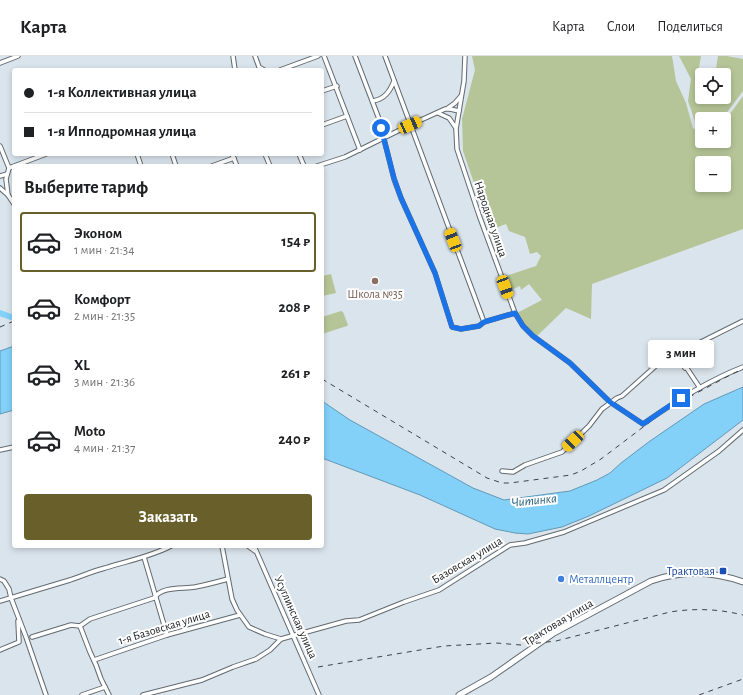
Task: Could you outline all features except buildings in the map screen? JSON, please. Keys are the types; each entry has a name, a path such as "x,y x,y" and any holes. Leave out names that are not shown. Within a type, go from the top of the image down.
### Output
{"main road":[{"name":"Трактовая улица","path":"459,695 491,677 554,633 651,581 667,575 689,572 721,575 743,582"}],"street":[{"path":"0,62 18,56"},
{"path":"233,56 235,68"},
{"path":"255,56 259,66 262,68"},
{"path":"285,68 318,56"},
{"path":"324,56 337,86 360,150"},
{"path":"355,56 379,119 396,185 435,273 452,327 461,329 479,326 484,322 515,313"},
{"path":"385,56 484,322"},
{"name":"Народная улица","path":"465,56 462,94 456,129 457,150 515,313 523,326 533,336 570,363 610,402 643,424 672,404 700,388"},
{"path":"373,101 382,98 389,93 394,81"},
{"path":"324,90 337,86"},
{"path":"323,164 345,157 438,113 455,103 462,94"},
{"path":"445,109 459,111"},
{"path":"438,113 449,118 456,129"},
{"path":"324,124 347,116"},
{"path":"0,148 8,168 6,185 8,195"},
{"path":"19,164 41,156"},
{"path":"216,164 233,156"},
{"path":"8,168 12,167"},
{"path":"0,176 7,174"},
{"path":"0,188 12,201"},
{"path":"502,471 512,472 525,465 562,452 589,426 602,409 610,402 622,396 659,363 743,321"},
{"path":"676,355 700,388 743,367"},
{"name":"Базовская улица","path":"143,695 202,680 256,659 270,650 281,639 346,621 359,620 439,590 510,545 525,543 564,532 664,490 719,450 743,430"},
{"path":"0,450 12,447"},
{"path":"0,601 128,560 144,557 167,548"},
{"path":"222,548 232,599 240,615 249,627 281,639"},
{"path":"251,548 256,551"},
{"name":"Усуглинская улица","path":"255,548 320,695"},
{"path":"144,557 166,635"},
{"path":"0,579 9,589 46,695"},
{"path":"32,637 71,625 80,626 90,619 154,598 157,594 176,588 194,587 228,579"},
{"name":"1-я Базовская улица","path":"94,660 166,635 240,615"},
{"path":"0,650 19,642 18,618"},
{"path":"80,626 109,695"},
{"path":"82,695 105,687"}],"green space":[{"path":"472,56 672,56 676,81 686,103 693,128 695,130 695,148 731,148 731,112 743,96 743,229 592,284 591,319 566,308 537,336 523,324 517,313 542,300 529,284 521,290 520,286 511,290 506,276 536,266 541,256 537,252 530,254 525,237 509,231 506,224 490,230 463,151 462,119 475,70"},
{"path":"679,56 701,56 699,68 695,68 695,104 731,104 731,68 716,68 718,56 743,59 743,91 727,112 695,112 695,121 688,101 691,79"},
{"path":"331,274 336,293 324,296 324,276"},
{"path":"341,311 343,312 348,325 324,333 324,316"}],"water":[{"path":"12,347 12,411 0,414 0,351"},
{"name":"Читинка","path":"743,387 743,420 667,478 589,516 562,527 528,534 495,529 420,495 324,459 324,402 350,420 473,488 504,500 570,491 610,473 650,441 704,404"}],"waterway":[{"path":"0,313 12,317"}],"railway":[{"path":"0,327 12,322"},
{"path":"324,380 487,478 502,483 510,483 571,475 581,471 601,459 667,409 743,369"},
{"path":"318,667 444,646 496,643 521,645 556,641 670,612 707,610 725,611 743,615"},
{"path":"699,695 743,679"}],"place":[{"name":"Школа №35","path":"375,281"},
{"name":"Трактовая","path":"723,571"},
{"name":"Металлцентр","path":"561,579"}],"route":[{"path":"381,128 394,178 401,198 435,273 452,327 461,329 479,326 484,322 515,313 523,326 533,336 570,363 610,402 643,424 681,398"}]}
